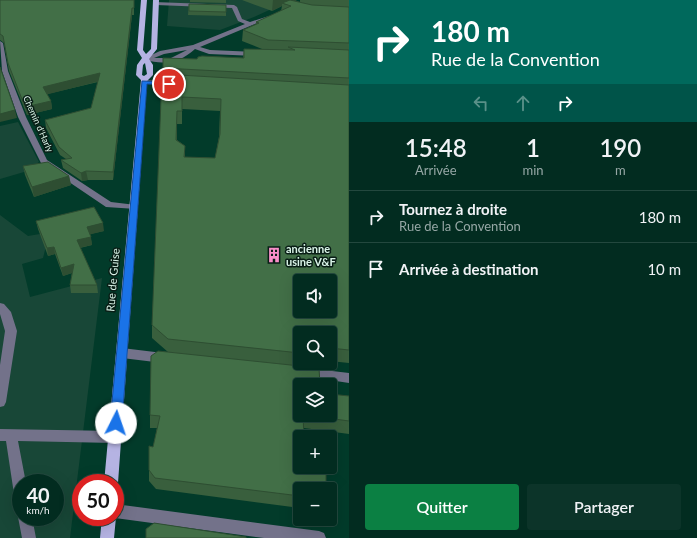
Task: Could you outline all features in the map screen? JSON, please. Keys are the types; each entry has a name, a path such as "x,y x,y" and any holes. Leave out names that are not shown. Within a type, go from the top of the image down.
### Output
{"main road":[{"name":"Rue de Guise","path":"112,474 144,81 150,75 150,65 140,50 144,0"},
{"name":"Rue de Guise","path":"144,81 139,75 140,66 154,49 156,1"},
{"path":"107,538 108,526"}],"street":[{"path":"156,1 234,7 240,20 250,24"},
{"path":"147,59 162,52 194,47 276,13"},
{"name":"Chemin d'Harly","path":"0,43 3,72 22,117 44,161 109,205 133,207"},
{"path":"147,59 168,62 178,59 194,47"},
{"path":"194,47 209,52 263,54"},
{"path":"144,81 185,84"},
{"path":"0,306 7,315 11,331 0,402"},
{"path":"122,353 171,358"},
{"path":"295,372 349,378"},
{"path":"16,474 5,435 115,437"},
{"path":"124,512 319,538"},
{"path":"27,526 29,538"}],"shaded area":[{"path":"169,0 291,0 254,17 220,30 167,26"},
{"path":"18,122 39,162 24,172 0,179 0,126"},
{"path":"0,215 28,236 40,234 46,246 43,258 22,264 30,297 102,278 78,474 72,474 72,522 70,538 0,538"}],"building":[{"path":"0,0 134,0 113,172 86,171 81,173 61,160 72,158 59,147 45,120 91,108 100,73 43,87 51,101 25,107 8,63 3,36 0,34"},
{"path":"290,0 312,5 349,7 349,43 268,40 243,30 259,23 256,22 291,6 282,3"},
{"path":"189,4 226,5 226,12 189,11"},
{"path":"288,47 349,50 349,78 163,68 163,58 197,59 198,57 202,56 244,58 244,49 295,50"},
{"path":"0,67 15,110 0,114"},
{"name":"ancienne usine V&F","path":"162,74 349,85 349,350 337,349 337,326 293,326 293,352 168,339 152,325","holes":["182,97 221,99 220,134 215,158 184,157 185,146 176,140 177,111 182,111"]},
{"path":"48,162 69,176 32,187 23,166"},
{"path":"94,207 103,223 87,227 91,237 77,240 97,285 70,285 74,264 61,268 54,247 47,248 36,221"},
{"path":"158,351 293,365 293,370 319,370 320,378 293,378 293,422 303,422 304,430 293,430 293,474 326,474 326,482 293,482 293,495 155,478 149,470 149,446 153,447 160,416 150,415 151,356"},
{"path":"337,395 349,396 349,421 337,419"},
{"path":"154,523 246,538 146,538 146,529"}],"place":[{"name":"ancienne usine V&F","path":"274,255"}],"route":[{"path":"116,423 144,82 169,84"}]}
